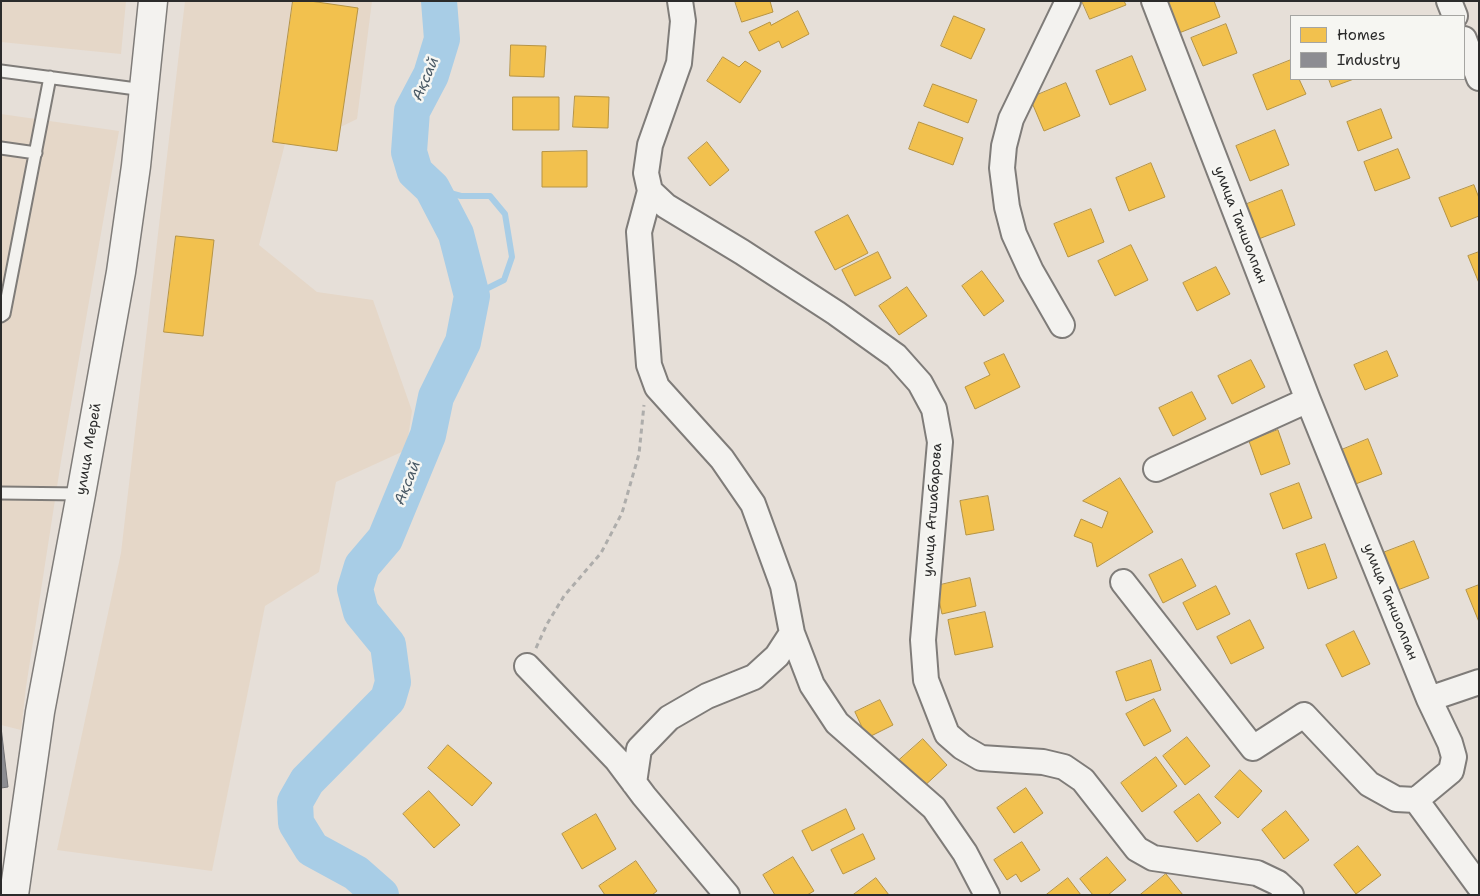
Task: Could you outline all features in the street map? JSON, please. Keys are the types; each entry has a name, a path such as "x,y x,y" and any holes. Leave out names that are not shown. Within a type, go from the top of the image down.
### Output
{"main road":[{"name":"улица Мерей","path":"14,895 40,712 121,272 136,166 153,1"}],"street":[{"path":"680,1 683,22 679,62 650,145 646,173 650,192 639,232 649,365 657,387 722,459 753,504 783,586 792,633 812,685 837,723 934,808 965,853 987,895"},
{"path":"1062,325 1030,271 1014,234 1007,207 1002,168 1004,146 1011,119 1068,1"},
{"name":"улица Таншолпан","path":"1154,1 1308,400 1429,699 1450,743 1454,757 1451,772 1416,800"},
{"path":"1449,1 1455,15"},
{"path":"1465,42 1479,78"},
{"name":"улица Атшабарова","path":"650,192 666,206 742,252 836,313 896,356 920,383 934,409 940,442 923,640 926,680 947,734 962,747 982,758 1043,762 1064,767 1083,780 1124,835 1137,849 1153,858 1257,873 1278,883 1291,895"},
{"path":"1156,469 1308,400"},
{"path":"1124,582 1253,748 1304,715 1369,784 1396,799 1416,800 1479,886"},
{"path":"634,783 638,749 669,718 707,696 754,677 777,656 792,633"},
{"path":"528,666 617,760 727,895"},
{"path":"1429,699 1479,682"}],"lane":[{"path":"1,71 144,90"},
{"path":"1,316 4,314 50,78"},
{"path":"1,148 36,153"},
{"path":"1,493 81,494"}],"path":[{"path":"528,666 547,624 564,596 601,553 622,513 639,454 644,404"}],"shaded area":[{"path":"1,1 126,1 121,54 1,42"},
{"path":"185,1 372,1 357,119 320,137 288,132 259,245 317,292 373,300 412,411 406,450 336,482 319,572 265,606 212,871 57,850 121,553"},
{"path":"1,114 119,131 61,461 21,730 1,725"}],"building: Homes":[{"path":"293,1 310,1 358,8 337,151 273,142"},
{"path":"735,1 770,1 773,12 742,22"},
{"path":"1082,1 1124,1 1126,5 1090,19"},
{"path":"1167,1 1214,1 1220,17 1179,33"},
{"path":"798,11 809,34 782,48 779,41 759,51 749,32 770,22 771,25"},
{"path":"954,16 985,29 971,59 941,46"},
{"path":"1226,24 1237,53 1203,66 1191,38"},
{"path":"511,45 546,46 544,77 510,76"},
{"path":"1132,56 1146,90 1110,105 1096,71"},
{"path":"723,57 739,67 745,61 761,71 740,103 707,81"},
{"path":"1290,60 1290,80 1299,80 1306,94 1267,110 1253,75"},
{"path":"1329,80 1351,80 1332,87"},
{"path":"1066,83 1080,116 1044,131 1030,98"},
{"path":"933,84 977,100 968,123 924,106"},
{"path":"575,96 609,97 608,128 573,127"},
{"path":"513,97 559,97 559,130 513,130"},
{"path":"1381,109 1392,138 1358,151 1347,122"},
{"path":"919,122 963,138 953,165 909,149"},
{"path":"1275,130 1289,165 1250,181 1236,146"},
{"path":"707,142 729,170 710,186 688,158"},
{"path":"1398,149 1410,178 1375,191 1364,162"},
{"path":"587,151 587,187 542,187 542,152"},
{"path":"1151,163 1165,197 1129,211 1116,178"},
{"path":"1474,185 1479,198 1479,216 1451,227 1439,198"},
{"path":"1282,190 1295,225 1256,240 1242,206"},
{"path":"1091,209 1104,242 1068,257 1054,224"},
{"path":"848,215 868,253 835,270 815,232"},
{"path":"176,236 214,240 203,336 164,332"},
{"path":"1131,245 1148,280 1115,296 1098,261"},
{"path":"878,252 891,278 855,296 842,270"},
{"path":"1479,252 1479,283 1468,256"},
{"path":"1216,267 1230,294 1197,311 1183,283"},
{"path":"982,271 1004,301 984,316 962,286"},
{"path":"907,287 927,316 899,335 879,306"},
{"path":"1387,351 1398,376 1365,390 1354,365"},
{"path":"1004,354 1020,387 975,409 965,387 990,375 984,363"},
{"path":"1251,360 1265,387 1232,404 1218,376"},
{"path":"1192,392 1206,419 1173,436 1159,408"},
{"path":"1278,430 1290,464 1261,475 1249,441"},
{"path":"1368,439 1382,474 1353,485 1339,451"},
{"path":"1120,478 1153,532 1097,567 1092,543 1074,536 1081,519 1102,528 1108,512 1083,501"},
{"path":"1299,483 1312,518 1283,529 1270,494"},
{"path":"988,496 994,530 966,535 960,501"},
{"path":"1414,541 1429,578 1395,591 1380,554"},
{"path":"1325,544 1337,578 1308,589 1296,554"},
{"path":"1182,559 1196,586 1163,603 1149,575"},
{"path":"970,578 976,606 942,614 936,586"},
{"path":"1479,585 1479,622 1466,590"},
{"path":"1216,586 1230,614 1197,630 1183,603"},
{"path":"985,612 993,647 955,655 948,620"},
{"path":"1250,620 1264,648 1231,664 1217,637"},
{"path":"1354,631 1370,664 1342,677 1326,645"},
{"path":"1151,660 1161,690 1126,701 1116,672"},
{"path":"1154,699 1171,731 1144,746 1126,714"},
{"path":"880,700 893,725 867,738 855,712"},
{"path":"1187,737 1210,766 1185,785 1163,756"},
{"path":"923,739 947,765 921,789 897,762"},
{"path":"448,745 492,783 472,806 428,768"},
{"path":"1156,757 1177,786 1142,812 1121,783"},
{"path":"1240,770 1262,791 1238,818 1215,797"},
{"path":"1026,788 1043,813 1014,833 997,808"},
{"path":"429,791 460,825 434,848 403,814"},
{"path":"1199,794 1221,823 1197,842 1174,812"},
{"path":"846,809 855,829 812,851 802,831"},
{"path":"1286,811 1309,840 1284,859 1262,830"},
{"path":"596,814 616,849 582,869 562,834"},
{"path":"863,834 875,859 843,874 831,850"},
{"path":"1022,842 1040,870 1021,882 1016,874 1007,880 994,860"},
{"path":"1358,846 1381,875 1356,894 1334,865"},
{"path":"793,857 814,891 807,895 775,895 763,875"},
{"path":"1107,857 1126,880 1108,895 1093,895 1080,879"},
{"path":"636,861 657,891 652,895 605,895 599,886"},
{"path":"1166,874 1183,895 1140,895"},
{"path":"876,878 889,895 853,895"},
{"path":"1068,878 1081,895 1046,895"}],"building: Industry":[{"path":"1,727 8,787 1,788"}],"waterway":[{"name":"Ақсай","path":"381,895 356,873 312,849 296,823 295,802 307,781 388,699 393,682 388,645 361,612 355,589 362,566 385,539 428,435 436,397 463,342 472,296 456,234 432,188 415,172 409,152 412,111 431,75 442,39 439,1"},
{"path":"432,188 461,196 490,196 505,214 512,257 504,280 472,296"}]}
